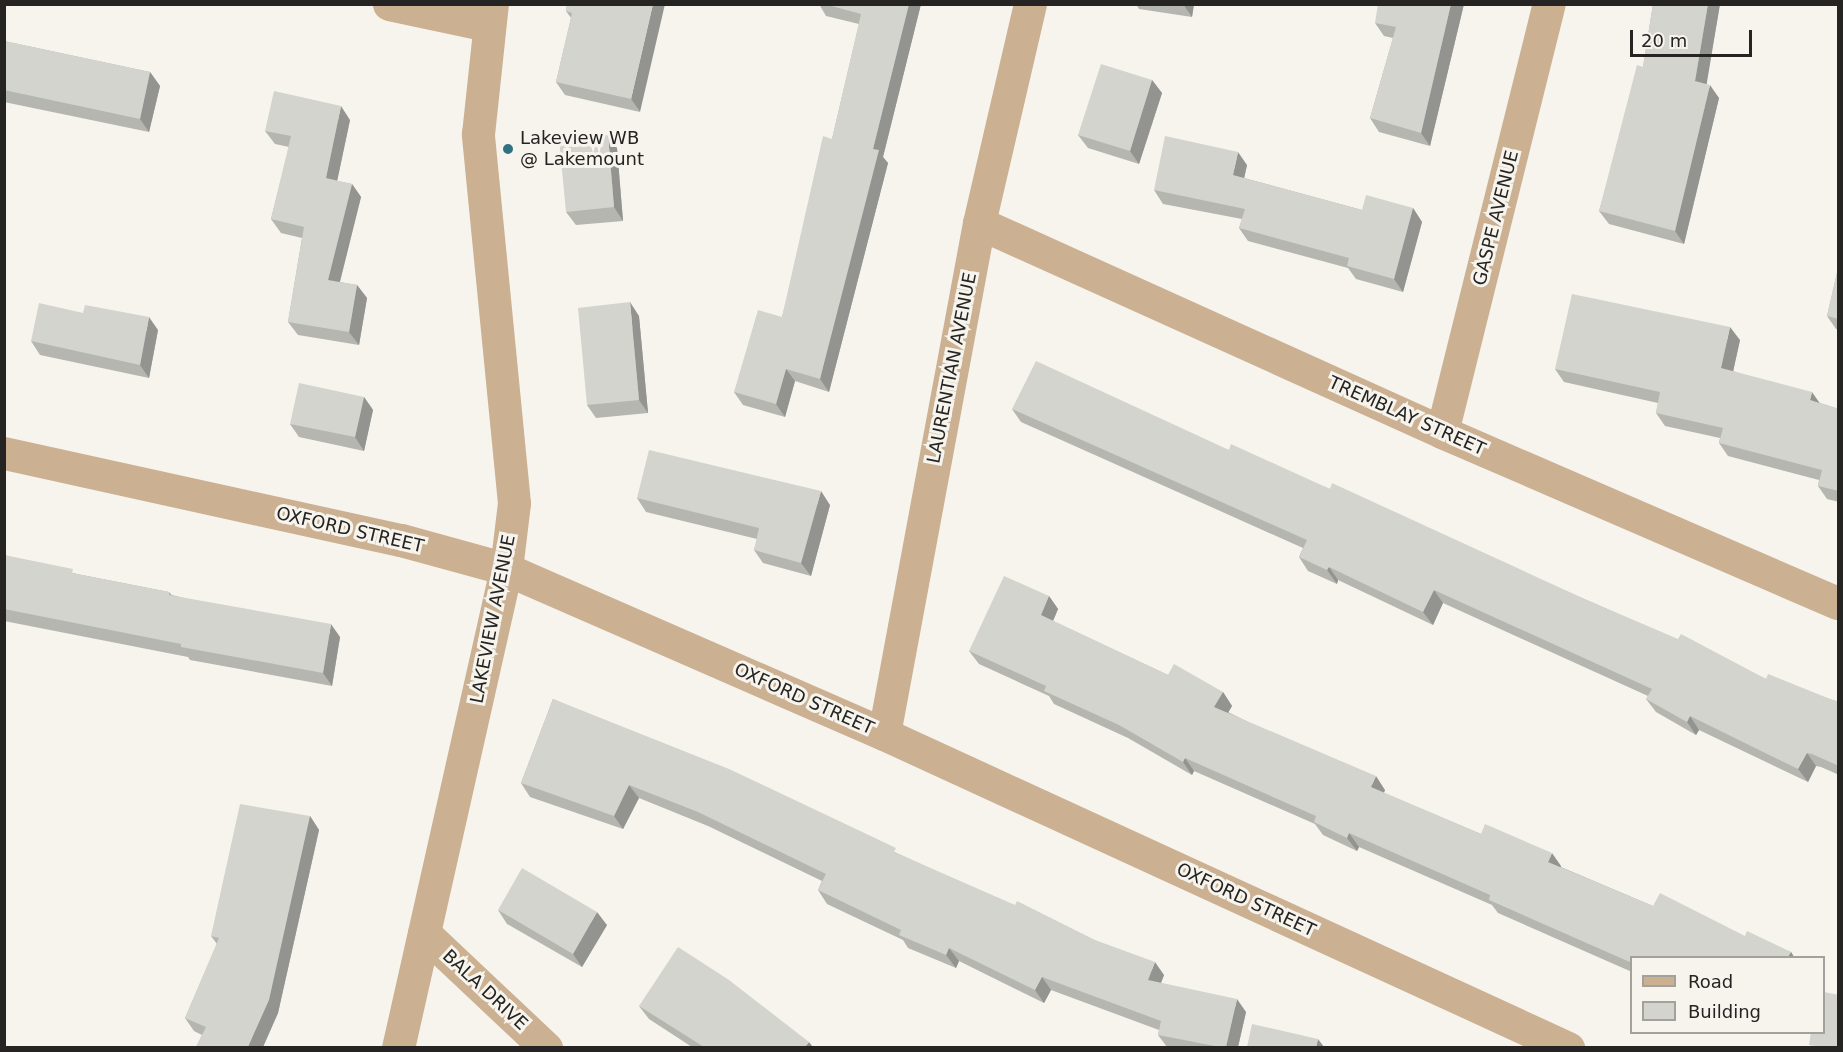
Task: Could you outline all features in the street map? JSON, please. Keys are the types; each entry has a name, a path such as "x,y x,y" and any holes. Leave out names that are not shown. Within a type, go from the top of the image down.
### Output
{"street":[{"path":"389,4 489,15"},
{"name":"LAURENTIAN AVENUE","path":"884,734 979,223 1030,4"},
{"name":"GASPE AVENUE","path":"1442,432 1549,4"},
{"name":"LAKEVIEW AVENUE","path":"398,1047 506,570 514,503 478,134 489,15"},
{"name":"TREMBLAY STREET","path":"979,223 1442,432 1839,603"},
{"name":"OXFORD STREET","path":"4,453 389,537 506,570 884,734 1568,1047"},
{"name":"BALA DRIVE","path":"424,933 546,1047"}],"building":[{"path":"567,4 653,4 631,99 556,82 572,13 566,11"},
{"path":"824,4 909,4 873,149 879,150 820,379 786,369 776,404 734,392 758,310 782,317 823,136 832,139 861,14"},
{"path":"1378,4 1451,4 1421,133 1370,118 1396,27 1375,23"},
{"path":"1653,4 1708,4 1695,81 1710,85 1675,231 1599,211 1637,65 1643,67"},
{"path":"4,41 150,72 140,119 4,90"},
{"path":"1101,64 1152,80 1130,151 1078,135"},
{"path":"274,91 341,106 326,178 352,184 328,280 357,285 349,332 288,322 304,227 271,219 291,136 265,131"},
{"path":"608,135 614,207 566,212 559,139"},
{"path":"1165,136 1238,152 1233,175 1362,210 1366,195 1413,208 1394,279 1347,266 1349,258 1239,228 1245,209 1154,190"},
{"path":"1839,264 1839,319 1827,316"},
{"path":"1572,294 1730,327 1721,368 1812,392 1810,400 1839,409 1839,491 1818,486 1822,470 1719,443 1723,428 1656,413 1660,392 1555,369"},
{"path":"630,302 639,400 587,405 578,308"},
{"path":"39,303 83,313 85,305 149,317 140,365 31,341"},
{"path":"1036,361 1229,450 1231,444 1330,489 1332,483 1589,601 1678,639 1681,634 1766,679 1768,674 1839,702 1839,766 1807,753 1798,769 1690,716 1687,722 1646,699 1652,689 1434,590 1423,612 1329,567 1327,570 1299,557 1307,540 1012,409"},
{"path":"299,383 364,397 355,437 290,424"},
{"path":"649,450 821,491 801,563 754,550 759,528 637,498"},
{"path":"4,555 73,569 72,573 169,592 169,595 331,624 323,673 181,647 181,644 4,609"},
{"path":"1004,576 1049,596 1041,615 1168,675 1174,664 1223,692 1214,707 1376,776 1371,787 1481,834 1485,824 1552,853 1548,862 1653,906 1660,893 1745,936 1747,931 1791,952 1789,956 1630,956 1630,962 1489,900 1490,895 1349,833 1347,838 1314,822 1316,816 1185,758 1183,762 1119,725 1044,691 1046,686 969,651"},
{"path":"553,699 729,769 896,848 894,852 1015,905 1017,901 1095,940 1155,962 1148,980 1237,999 1226,1047 1158,1035 1161,1021 1042,977 1035,990 949,948 946,955 899,935 901,930 818,890 826,874 698,812 629,785 614,816 521,783"},
{"path":"240,804 310,816 269,1000 248,1047 196,1047 206,1027 185,1018 219,938 211,936"},
{"path":"522,868 597,912 573,954 498,910"},
{"path":"678,947 729,980 809,1042 805,1047 704,1047 639,1006"},
{"path":"1825,992 1839,995 1839,1047 1809,1045 1811,1034 1825,1034"},
{"path":"1252,1024 1318,1039 1316,1047 1247,1047"}],"place":[{"name":"Lakeview WB @ Lakemount","path":"508,149"}]}
